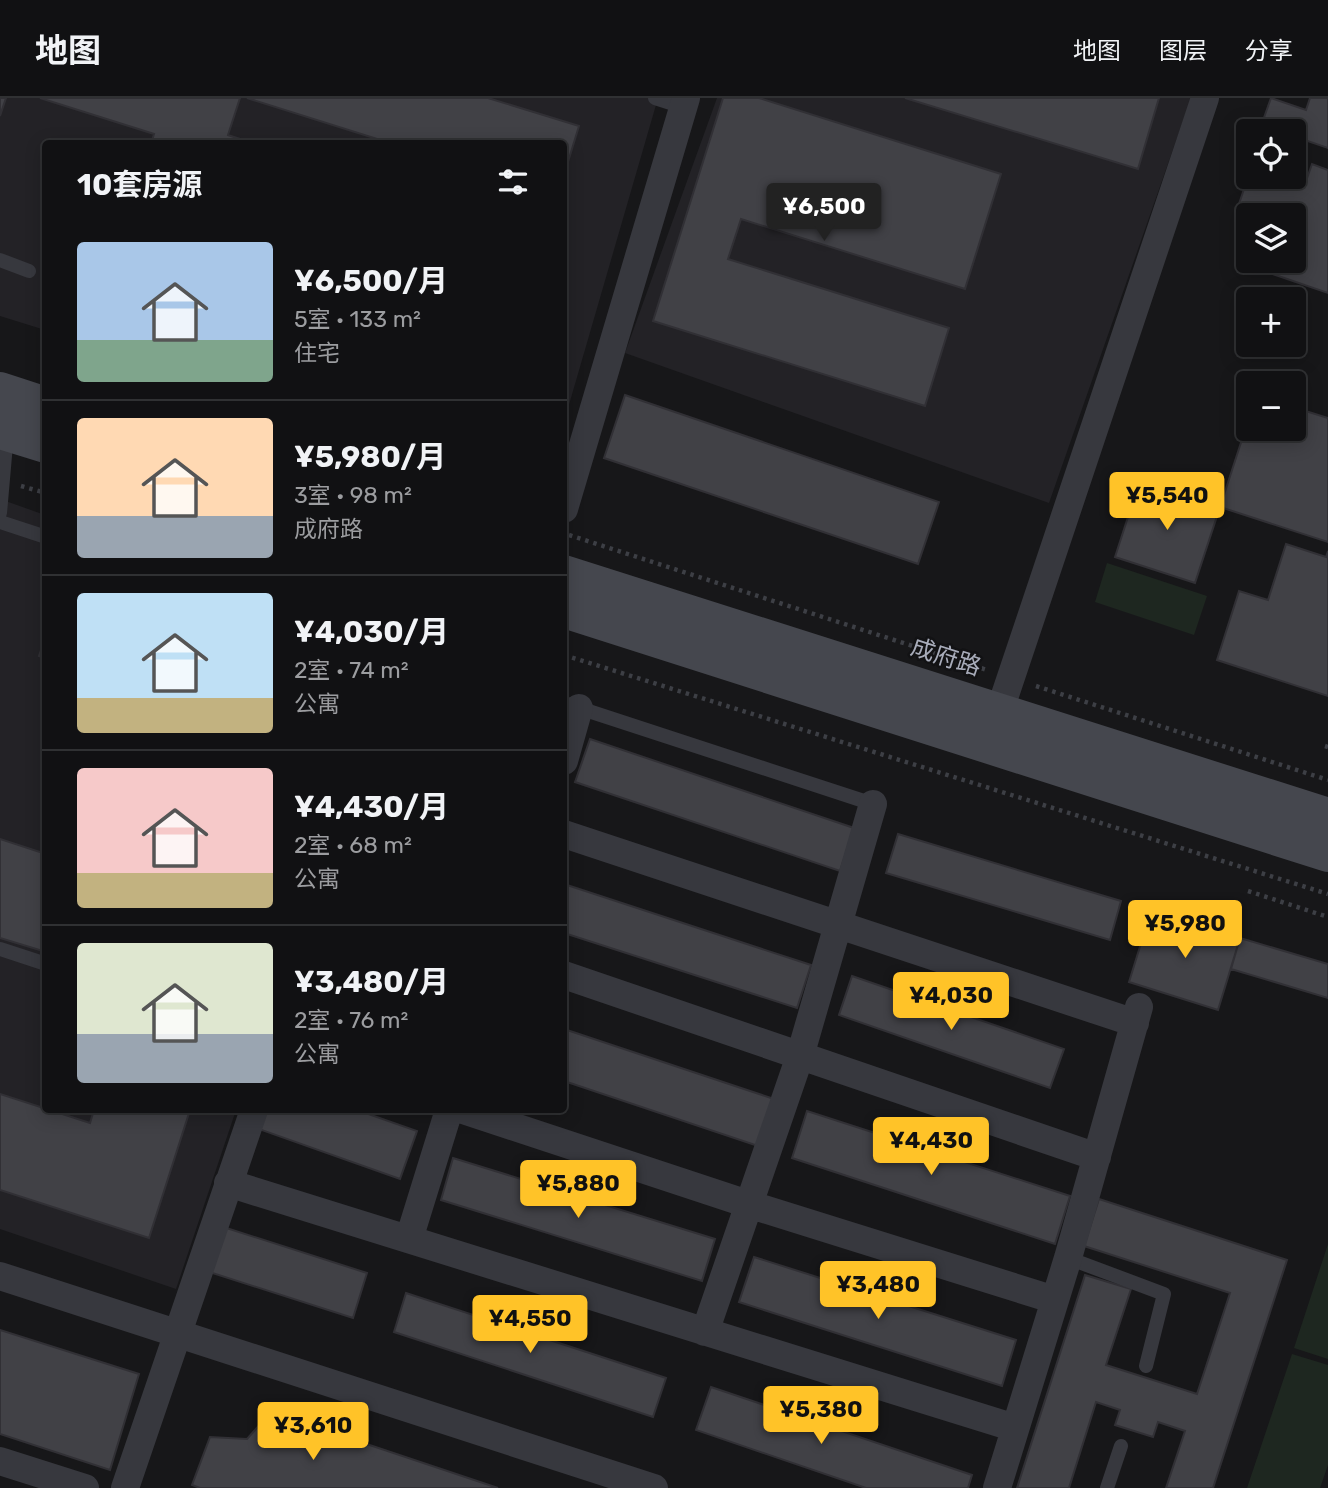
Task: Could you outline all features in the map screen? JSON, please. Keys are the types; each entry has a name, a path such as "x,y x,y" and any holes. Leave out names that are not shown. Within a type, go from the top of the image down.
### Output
{"main road":[{"path":"0,391 42,405"},
{"path":"3,431 42,443"},
{"name":"成府路","path":"567,574 1005,695 1328,817"},
{"path":"567,610 1328,853"}],"street":[{"path":"1005,695 1205,98"},
{"path":"567,499 684,103"},
{"path":"567,737 571,705"},
{"path":"705,1332 800,1056 873,804"},
{"path":"567,835 839,925 1137,1015 1068,1258 997,1488"},
{"path":"567,976 1097,1157"},
{"path":"125,1488 253,1113"},
{"path":"409,1239 448,1113"},
{"path":"472,1113 748,1204 1055,1300"},
{"path":"228,1183 1015,1428"},
{"path":"0,1276 654,1488"},
{"path":"0,1461 85,1488"}],"lane":[{"path":"655,98 684,103"},
{"path":"0,260 29,271"},
{"path":"0,513 3,431"},
{"path":"0,522 42,536"},
{"path":"571,705 873,804"},
{"path":"0,948 42,963"},
{"path":"1068,1258 1164,1294 1146,1366"},
{"path":"1107,1488 1121,1447"}],"path":[{"name":"成府路","path":"567,535 1005,695 1328,780"},
{"path":"567,656 1328,894"},
{"path":"1248,891 1328,917"}],"shaded area":[{"path":"0,98 658,98 567,412 567,140 42,140 42,329 0,316"},
{"path":"717,98 1191,98 1049,503 625,353"},
{"path":"0,499 42,514 42,1113 235,1113 176,1289 0,1229"},
{"path":"1107,563 1207,596 1194,635 1095,602"},
{"path":"1328,1244 1328,1359 1294,1348"},
{"path":"1292,1354 1328,1365 1328,1465 1320,1488 1247,1488"}],"building":[{"path":"0,98 6,98 0,116"},
{"path":"40,98 240,98 228,135 243,140 152,140 154,134"},
{"path":"247,98 488,98 579,126 567,165 567,140 380,140"},
{"path":"723,98 759,98 1001,174 965,289 741,219 728,259 949,328 925,406 653,321"},
{"path":"905,98 1159,98 1138,169"},
{"path":"1271,98 1306,110 1310,98 1328,98 1328,148 1306,140 1306,119 1264,119"},
{"path":"1312,164 1328,170 1328,293 1269,273 1306,273 1306,203 1239,203 1244,189 1306,189"},
{"path":"625,395 939,502 918,564 604,458"},
{"path":"1306,411 1328,418 1328,542 1220,507 1241,441 1306,441"},
{"path":"1140,480 1220,507 1195,583 1115,557"},
{"path":"1286,544 1326,557 1328,551 1328,696 1217,660 1239,591 1268,600"},
{"path":"590,739 854,828 840,871 575,782"},
{"path":"898,834 1121,901 1110,940 886,873"},
{"path":"0,839 42,853 42,951 0,938"},
{"path":"567,885 811,965 797,1008 567,934"},
{"path":"1151,911 1240,938 1218,1010 1129,982"},
{"path":"1240,938 1328,964 1328,998 1231,969"},
{"path":"852,976 1064,1049 1050,1088 839,1015"},
{"path":"567,1030 774,1099 758,1146 567,1082"},
{"path":"0,1094 42,1108 42,1113 59,1113 90,1123 93,1113 189,1113 149,1238 0,1190"},
{"path":"807,1111 1070,1196 1055,1244 792,1158"},
{"path":"249,1113 366,1113 417,1131 400,1179 245,1124"},
{"path":"453,1158 715,1239 702,1281 441,1200"},
{"path":"1099,1199 1287,1260 1213,1488 1166,1488 1185,1431 1158,1422 1153,1437 1115,1425 1120,1410 1096,1402 1069,1488 1017,1488 1085,1275 1131,1289 1106,1365 1197,1394 1230,1293 1084,1246"},
{"path":"214,1224 367,1273 353,1318 200,1269"},
{"path":"754,1257 1016,1340 1002,1386 739,1302"},
{"path":"406,1293 666,1378 653,1417 394,1332"},
{"path":"0,1330 139,1374 110,1470 0,1434"},
{"path":"711,1387 972,1475 968,1488 866,1488 696,1430"},
{"path":"271,1412 498,1488 200,1488 192,1485 210,1437 247,1439"}]}
